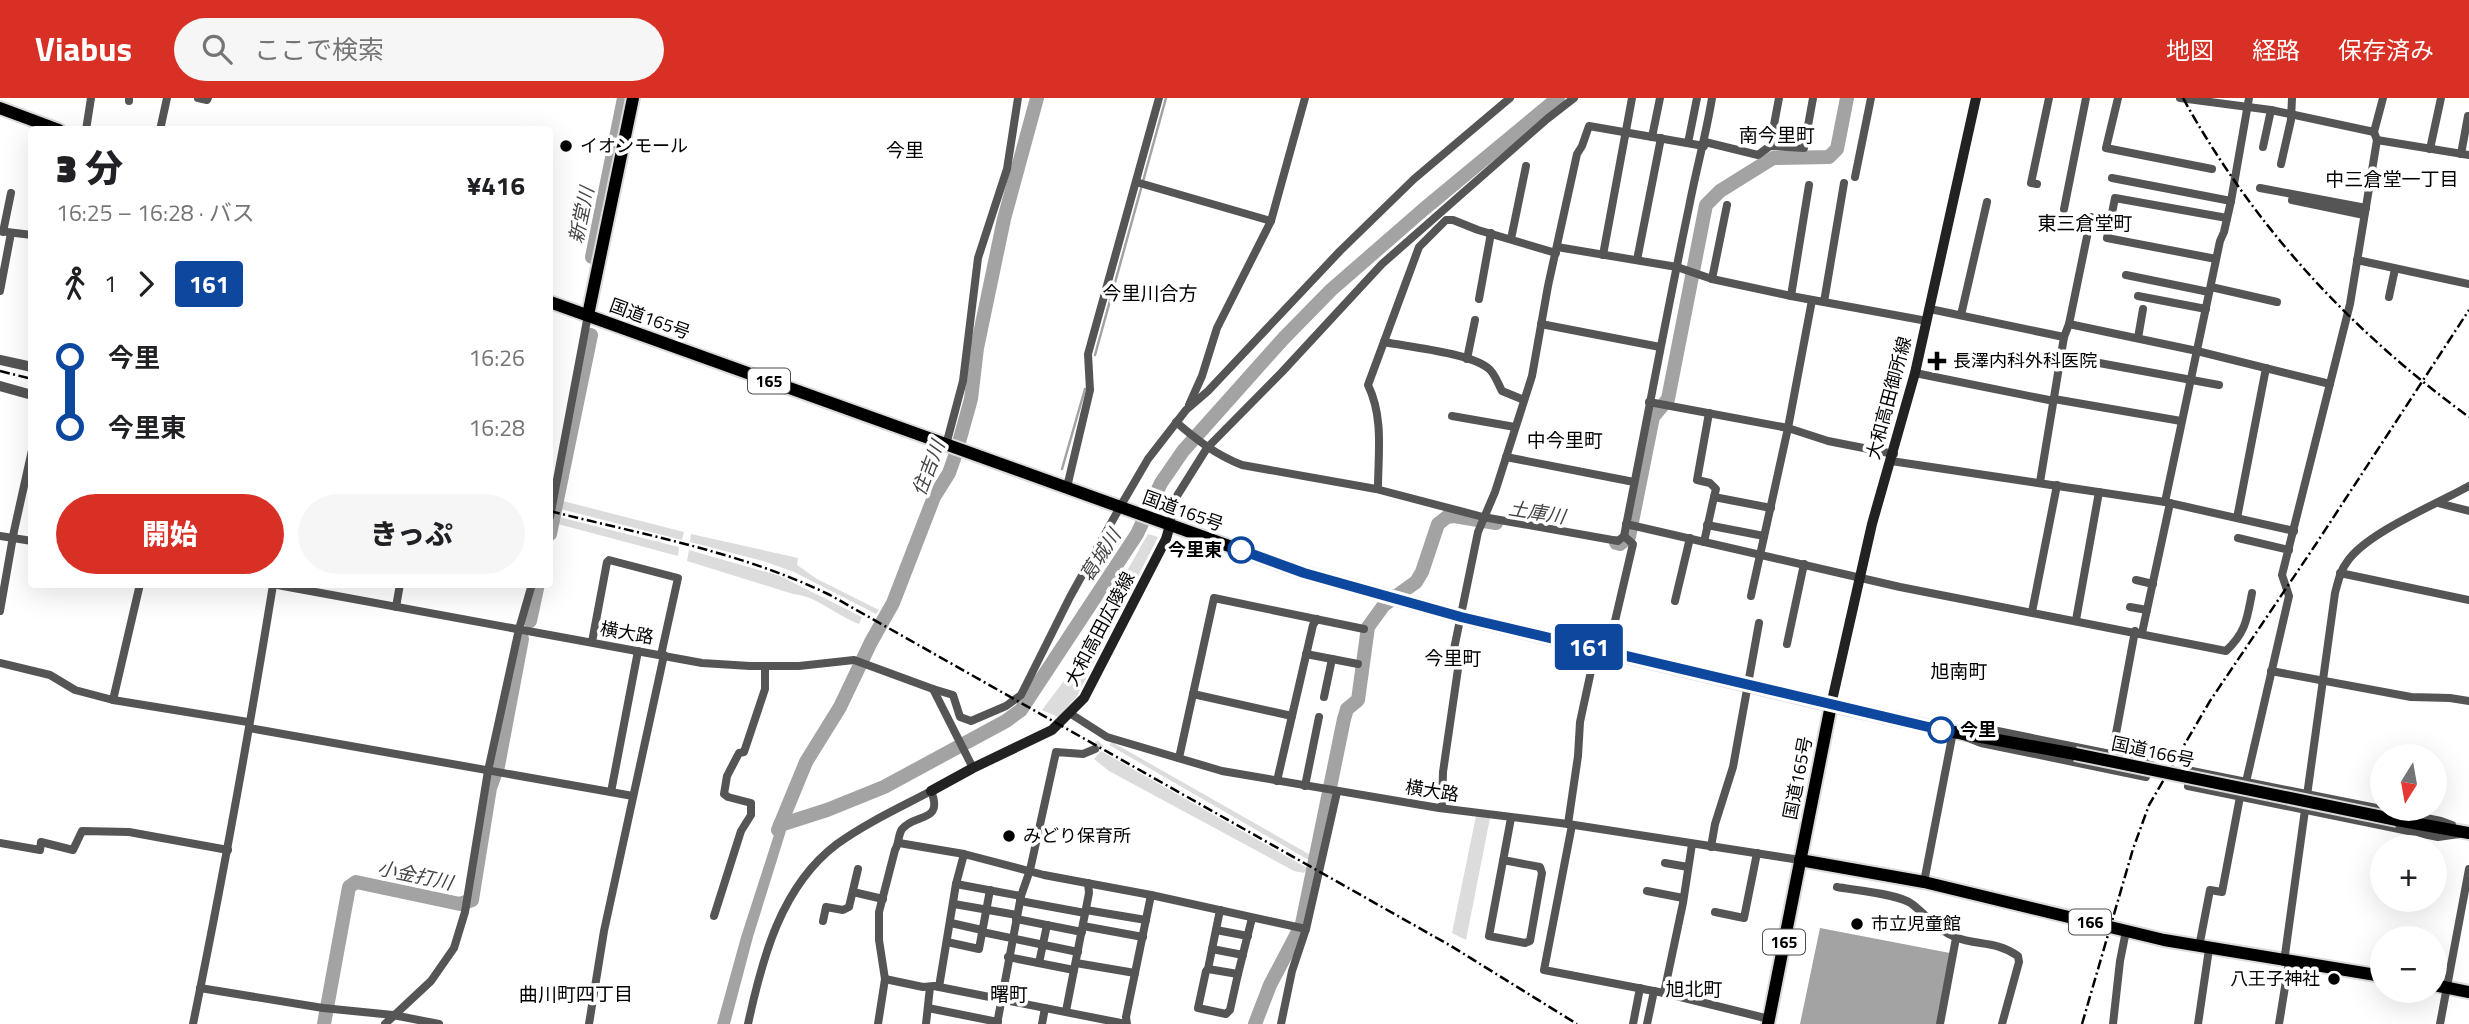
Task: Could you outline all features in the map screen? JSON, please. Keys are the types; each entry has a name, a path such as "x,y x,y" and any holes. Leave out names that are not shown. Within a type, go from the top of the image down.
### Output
{"main road":[{"path":"588,315 633,98"},
{"name":"大和高田御所線","path":"1831,705 1859,576 1915,373 1976,98"},
{"path":"0,108 49,126"},
{"name":"国道165号","path":"553,303 1304,573 1461,617 1831,705 1769,1022"},
{"name":"大和高田広陵線","path":"931,791 971,765 1052,730 1071,714 1084,698 1166,539 1165,523"},
{"name":"国道166号","path":"1831,705 1953,732 2469,833"},
{"name":"166","path":"1800,860 1924,882 2204,948 2370,974"},
{"path":"2447,987 2469,992"}],"street":[{"path":"87,126 91,98"},
{"path":"161,126 167,98"},
{"path":"198,98 208,98"},
{"path":"947,446 963,381 978,258 1007,169 1018,98"},
{"path":"1067,487 1090,390 1088,354 1159,98"},
{"path":"1186,410 1202,376 1217,328 1271,221 1306,98"},
{"path":"933,688 953,695 960,718 971,721 1006,706 1021,695 1070,597 1123,508 1148,459 1176,422 1386,206 1510,98"},
{"path":"1165,523 1175,499 1205,447 1282,372 1382,264 1574,98"},
{"path":"1603,255 1632,98"},
{"path":"1637,260 1657,138 1660,98"},
{"path":"1688,143 1697,98"},
{"path":"1712,98 1705,144 1689,204 1626,524 1626,538 1633,544 1580,722 1570,825 1544,970 1664,993 1769,1022"},
{"path":"1770,146 1779,98"},
{"path":"1442,808 1443,772 1459,662 1454,649 1483,517 1495,492 1532,376 1577,154 1583,146 1589,126 1758,155 1770,146 1804,148 1814,98"},
{"path":"1855,177 1871,98"},
{"path":"2038,184 2031,183 2049,98"},
{"path":"2064,209 2086,98"},
{"path":"2118,98 2106,148 2212,169"},
{"path":"2180,98 2248,102 2430,149 2465,154 2468,116"},
{"path":"2281,164 2291,120 2289,114 2292,98"},
{"path":"2430,149 2441,98"},
{"path":"2246,782 2289,596 2282,575 2350,304 2376,136 2379,99"},
{"path":"2112,755 2139,632 2153,584 2181,421 2231,201 2248,102"},
{"path":"2263,148 2271,110"},
{"path":"1511,239 1526,166"},
{"path":"2112,178 2231,201"},
{"path":"1136,182 1271,221"},
{"path":"1824,303 1844,183"},
{"path":"1791,296 1809,185"},
{"path":"2260,188 2365,211"},
{"path":"0,291 11,193"},
{"path":"2216,259 2107,238 2115,198 2227,218"},
{"path":"2292,200 2365,211"},
{"path":"1961,315 1987,202"},
{"path":"1712,279 1727,205"},
{"path":"2040,482 2064,337 2070,324 2091,217"},
{"path":"1378,489 1379,417 1368,385 1419,247 1446,220 1556,250 1677,267 1712,279 1927,321"},
{"path":"5,232 28,235"},
{"path":"1479,299 1491,233"},
{"path":"2357,260 2469,284"},
{"path":"2389,297 2395,268"},
{"path":"2126,275 2277,302"},
{"path":"2138,296 2206,309"},
{"path":"1751,596 1788,428 1812,300"},
{"path":"1930,309 2064,337"},
{"path":"2138,338 2143,309"},
{"path":"553,501 588,315"},
{"path":"1467,359 1475,320"},
{"path":"1541,324 1660,347"},
{"path":"2070,324 2197,351 2330,384"},
{"path":"1384,342 1467,359 1492,370 1502,391 1524,400"},
{"path":"2061,356 2219,385"},
{"path":"0,360 28,366"},
{"path":"2236,517 2266,368"},
{"path":"1915,373 2181,421"},
{"path":"0,386 28,394"},
{"path":"1649,402 1788,428 1892,457 2167,503 2294,531"},
{"path":"1704,542 1716,489 1710,483 1697,480 1709,413"},
{"path":"1452,416 1515,427"},
{"path":"1176,422 1205,447 1242,465 1378,489 1483,517 1607,540 1618,541 1626,538"},
{"path":"1506,457 1634,482"},
{"path":"0,611 28,470"},
{"path":"2032,612 2057,485"},
{"path":"2279,1024 2307,795 2340,573 2354,552 2376,537 2469,486"},
{"path":"2076,620 2099,492"},
{"path":"1714,497 1771,508"},
{"path":"2438,503 2469,511"},
{"path":"1626,524 1900,587 2226,651 2246,627 2252,593"},
{"path":"1707,525 1763,536"},
{"path":"0,536 28,540"},
{"path":"1675,601 1690,538"},
{"path":"2238,538 2289,550"},
{"path":"589,1024 604,930 678,578 609,560 592,642"},
{"path":"1787,644 1804,564"},
{"path":"2340,573 2469,600"},
{"path":"2136,580 2153,584"},
{"path":"113,700 139,588"},
{"path":"194,1024 228,850 272,588"},
{"path":"396,607 399,588"},
{"path":"385,1024 431,981 454,948 465,912 488,771 519,629 531,588"},
{"name":"横大路","path":"324,589 396,607 702,663 799,666 855,660 933,688"},
{"path":"1179,758 1214,598 1364,629"},
{"path":"2130,607 2147,610"},
{"path":"1277,781 1306,654 1317,619"},
{"path":"1711,847 1715,824 1733,766 1759,624"},
{"path":"611,792 638,651"},
{"path":"1306,654 1358,664"},
{"path":"1324,696 1332,659"},
{"path":"0,663 50,675 75,690 113,700 633,796"},
{"path":"714,916 741,831 751,815 751,803 724,794 727,776 739,753 744,752 765,689 765,666"},
{"path":"2271,671 2411,696 2469,701"},
{"path":"933,688 971,765"},
{"path":"1193,694 1292,716"},
{"name":"横大路","path":"1071,714 1105,739 1222,771 1442,808 1800,860"},
{"path":"1305,786 1319,716"},
{"path":"1983,728 2150,762 2146,777 1981,743 1953,732 1983,728"},
{"path":"1924,882 1953,732"},
{"path":"928,1008 998,1023 1020,898 1030,870 1056,752 1083,754 1095,749"},
{"path":"2192,771 2441,821 2469,833 2438,837 2188,786 2192,771"},
{"path":"748,1024 771,939 806,875 851,834 931,791 935,802 934,809 900,832 879,912 879,940 885,979 878,1024"},
{"path":"1281,1024 1333,791"},
{"path":"2198,1024 2210,890 2222,892 2240,797"},
{"path":"1503,860 1540,867 1542,873 1530,941 1525,943 1489,936 1503,860 1511,818"},
{"path":"0,843 40,850 41,842 73,850 82,831 101,831 150,834 228,850"},
{"path":"899,843 964,854 1302,928"},
{"path":"1664,993 1692,844"},
{"path":"1715,912 1744,918 1757,853"},
{"path":"939,988 956,884 964,854"},
{"path":"1665,863 1688,867"},
{"path":"824,921 826,907 843,910 849,907 858,869"},
{"path":"2447,961 2469,869"},
{"path":"1066,1011 1088,883"},
{"path":"956,884 1085,911 1146,920"},
{"path":"1837,887 1910,902 1923,916 1956,938 1994,944 2018,956 2019,962 2002,1024"},
{"path":"947,942 979,949 990,890"},
{"path":"1647,891 1683,898"},
{"path":"853,892 883,899"},
{"path":"885,979 1066,1011 1090,1020 1127,1024 1126,1017 1151,895"},
{"path":"954,904 986,909 1047,925 1143,937"},
{"path":"1220,910 1209,969 1206,971 1198,1008 1226,1014 1230,1010 1252,918"},
{"path":"951,923 1078,952"},
{"path":"1039,963 1047,925"},
{"path":"1216,930 1248,936"},
{"path":"2113,1024 2119,961 2126,931"},
{"path":"1940,1024 1956,938"},
{"path":"1213,949 1243,955"},
{"path":"1008,957 1135,973"},
{"path":"1209,969 1238,974"},
{"path":"926,1024 930,987"},
{"path":"200,988 439,1024"},
{"path":"1633,1024 1640,988"},
{"path":"1647,1024 1654,991"},
{"path":"2440,1024 2441,1003"},
{"path":"1042,1024 1045,1008"}],"shaded area":[{"path":"563,501 684,532 682,540 560,509"},
{"path":"559,517 679,547 678,556 558,524"},
{"path":"691,534 798,558 797,565 817,579 879,610 876,614 794,572 690,542"},
{"path":"1148,534 1158,537 1077,696 1058,717 1042,710 1066,678"},
{"path":"689,550 780,576 862,617 859,624 802,595 687,561"},
{"path":"1112,742 1314,857 1312,862 1109,745"},
{"path":"1101,751 1307,868 1304,873 1294,871 1109,771 1094,759"},
{"path":"781,813 789,815 786,831 753,937 730,1024 717,1024 741,937"},
{"path":"1476,816 1490,818 1466,940 1452,933"},
{"path":"1820,928 1950,953 1937,1024 1800,1024"}],"waterway":[{"name":"新堂川","path":"592,257 624,98"},
{"name":"住吉川","path":"778,830 806,762 840,707 893,603 934,497 949,473 971,399 977,348 1004,219 1037,98"},
{"path":"1095,355 1166,98"},
{"name":"葛城川","path":"780,825 884,787 1006,721 1021,710 1137,534 1161,483 1183,451 1283,339 1331,290 1558,98"},
{"name":"土庫川","path":"1616,543 1620,544 1629,537 1653,417 1668,399 1706,205 1720,191 1773,158 1829,157 1837,149 1847,98"},
{"name":"小金打川","path":"553,519 591,335"},
{"path":"1062,469 1085,389"},
{"name":"土庫川","path":"1255,1024 1270,985 1302,924 1344,719 1347,709 1358,700 1368,627 1384,605 1416,582 1438,524 1447,517 1454,516 1496,523"},
{"name":"小金打川","path":"530,621 537,588"},
{"name":"小金打川","path":"324,1024 349,887 356,882 460,904 472,900 490,788 498,766 522,639"}],"tunnel":[{"path":"1095,749 1102,741"}],"railway":[{"path":"2183,98 2241,190 2308,274 2385,349 2469,417"},
{"path":"2082,1024 2133,849 2149,805 2210,701 2469,310"},
{"path":"0,371 28,378"},
{"path":"553,512 728,556 797,580 830,595 1451,946 1577,1024"}],"bus line":[{"name":"161","path":"1241,550 1304,573 1461,617 1941,730"}],"place":[{"name":"イオンモール","path":"566,146"},
{"name":"長澤内科外科医院","path":"1937,361"},
{"name":"今里東","path":"1241,550"},
{"name":"今里","path":"1941,730"},
{"name":"みどり保育所","path":"1009,836"},
{"name":"市立児童館","path":"1857,924"},
{"name":"八王子神社","path":"2334,979"}],"district":[{"name":"南今里町","path":"1777,135"},
{"name":"今里","path":"905,150"},
{"name":"中三倉堂一丁目","path":"2392,179"},
{"name":"東三倉堂町","path":"2085,223"},
{"name":"今里川合方","path":"1150,293"},
{"name":"中今里町","path":"1565,440"},
{"name":"今里町","path":"1453,658"},
{"name":"旭南町","path":"1959,671"},
{"name":"旭北町","path":"1694,989"},
{"name":"曲川町四丁目","path":"576,994"},
{"name":"曙町","path":"1009,994"}]}
